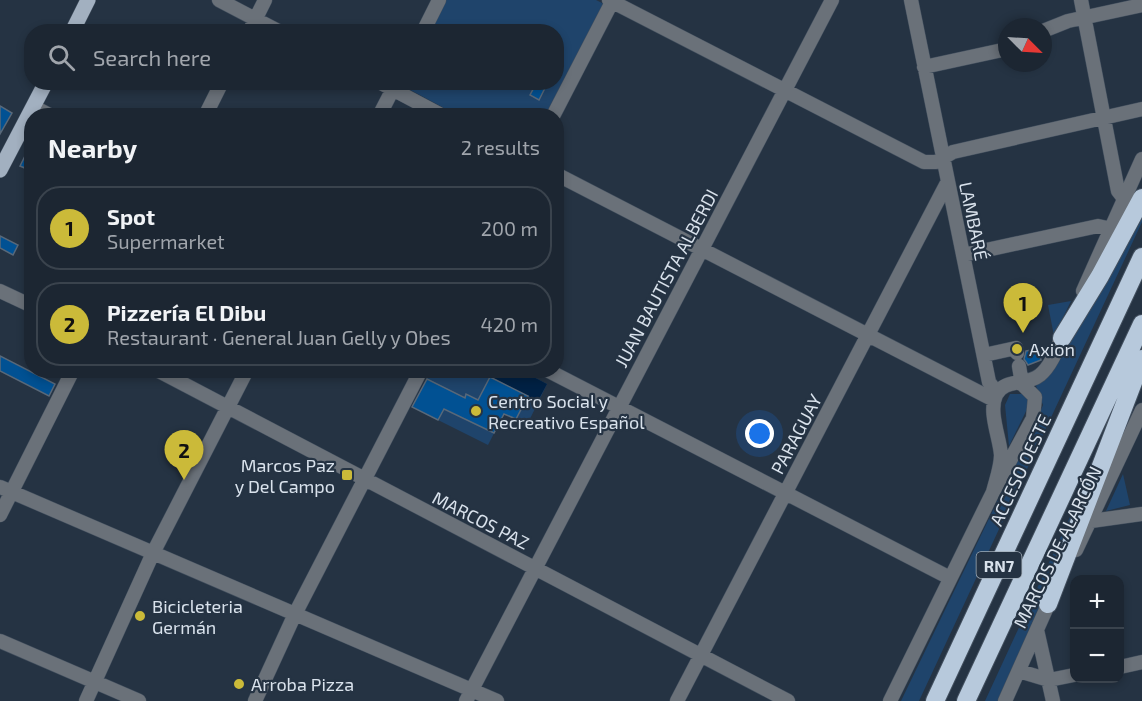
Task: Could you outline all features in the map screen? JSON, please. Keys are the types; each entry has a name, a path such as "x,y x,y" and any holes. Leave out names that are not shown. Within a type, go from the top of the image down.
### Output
{"highway":[{"path":"1062,338 1100,276 1133,199"},
{"name":"ACCESO OESTE","path":"935,701 1142,257"},
{"name":"RN7","path":"966,701 1142,324"},
{"path":"1048,604 1142,359"}],"main road":[{"path":"76,24 88,0"},
{"path":"34,107 42,90"},
{"path":"1,166 24,125"}],"street":[{"path":"219,0 265,24"},
{"path":"253,24 265,0"},
{"path":"427,24 439,0"},
{"path":"557,108 612,0 784,92 924,162 943,160 953,152 1103,120 1142,109"},
{"name":"JUAN BAUTISTA ALBERDI","path":"469,695 832,0"},
{"name":"LAMBARÉ","path":"911,0 989,382 995,396 1001,458 993,492"},
{"path":"1081,0 1118,191 1133,199"},
{"path":"1052,27 1142,5"},
{"path":"924,67 998,51"},
{"path":"209,108 218,90"},
{"path":"383,108 392,90"},
{"path":"401,90 430,108"},
{"path":"564,178 868,335 995,396 1008,384 1022,384 1034,379 1047,369 1112,229 1133,199 1142,159"},
{"name":"PARAGUAY","path":"677,701 947,183"},
{"path":"963,255 1098,226 1112,229"},
{"path":"0,291 24,302"},
{"path":"890,701 1035,411 1035,397 1022,384 1016,348 984,355"},
{"path":"0,515 5,489 68,378"},
{"name":"MARCOS PAZ","path":"173,378 788,701"},
{"path":"86,701 153,554 243,378"},
{"path":"255,701 295,614 417,378"},
{"path":"562,378 784,495 950,578"},
{"name":"MARCOS DE ALARCÓN","path":"1005,701 1048,604 1142,410"},
{"path":"5,489 295,614 469,695 497,701"},
{"path":"1090,521 1142,514"},
{"path":"1037,630 1053,701"},
{"path":"0,641 139,701"},
{"path":"1124,666 1142,662"},
{"path":"1019,671 1049,680 1070,676"}],"shaded area":[{"path":"445,0 596,0 604,4 564,85 564,24 432,24"},
{"path":"410,90 561,90 552,108 444,108"},
{"path":"1142,208 1142,222 919,701 901,701 1038,417 1043,405 1035,383"},
{"path":"1071,301 1054,336 1048,305"},
{"name":"Centro Social y Recreativo Español","path":"427,378 535,378 547,384 527,425 504,414 488,445 412,407"},
{"path":"493,378 535,378 547,384 538,401"},
{"path":"1010,394 1022,394 1028,397 1030,403 1009,446 1005,405"},
{"path":"1100,452 1061,557 998,701 985,701"},
{"path":"1123,474 1130,505 1106,511"}],"building":[{"path":"533,90 544,90 539,100 530,95"},
{"path":"0,106 12,113 0,134"},
{"path":"0,236 18,245 13,255 0,248"},
{"path":"1039,349 1041,360 1028,365 1024,359 1026,351"},
{"path":"0,356 24,368 24,378 43,378 55,384 49,396 0,371"},
{"path":"489,378 528,396 516,419 504,414 494,433 444,409 438,420 412,407 427,379 465,398 466,394 478,400"}],"place":[{"name":"Spot","path":"1023,333"},
{"name":"Axion","path":"1017,349"},
{"name":"Centro Social y Recreativo Español","path":"476,411"},
{"name":"Marcos Paz y Del Campo","path":"347,475"},
{"name":"Pizzería El Dibu","path":"184,480"},
{"name":"Bicicleteria Germán","path":"140,616"},
{"name":"Arroba Pizza","path":"239,684"}]}
